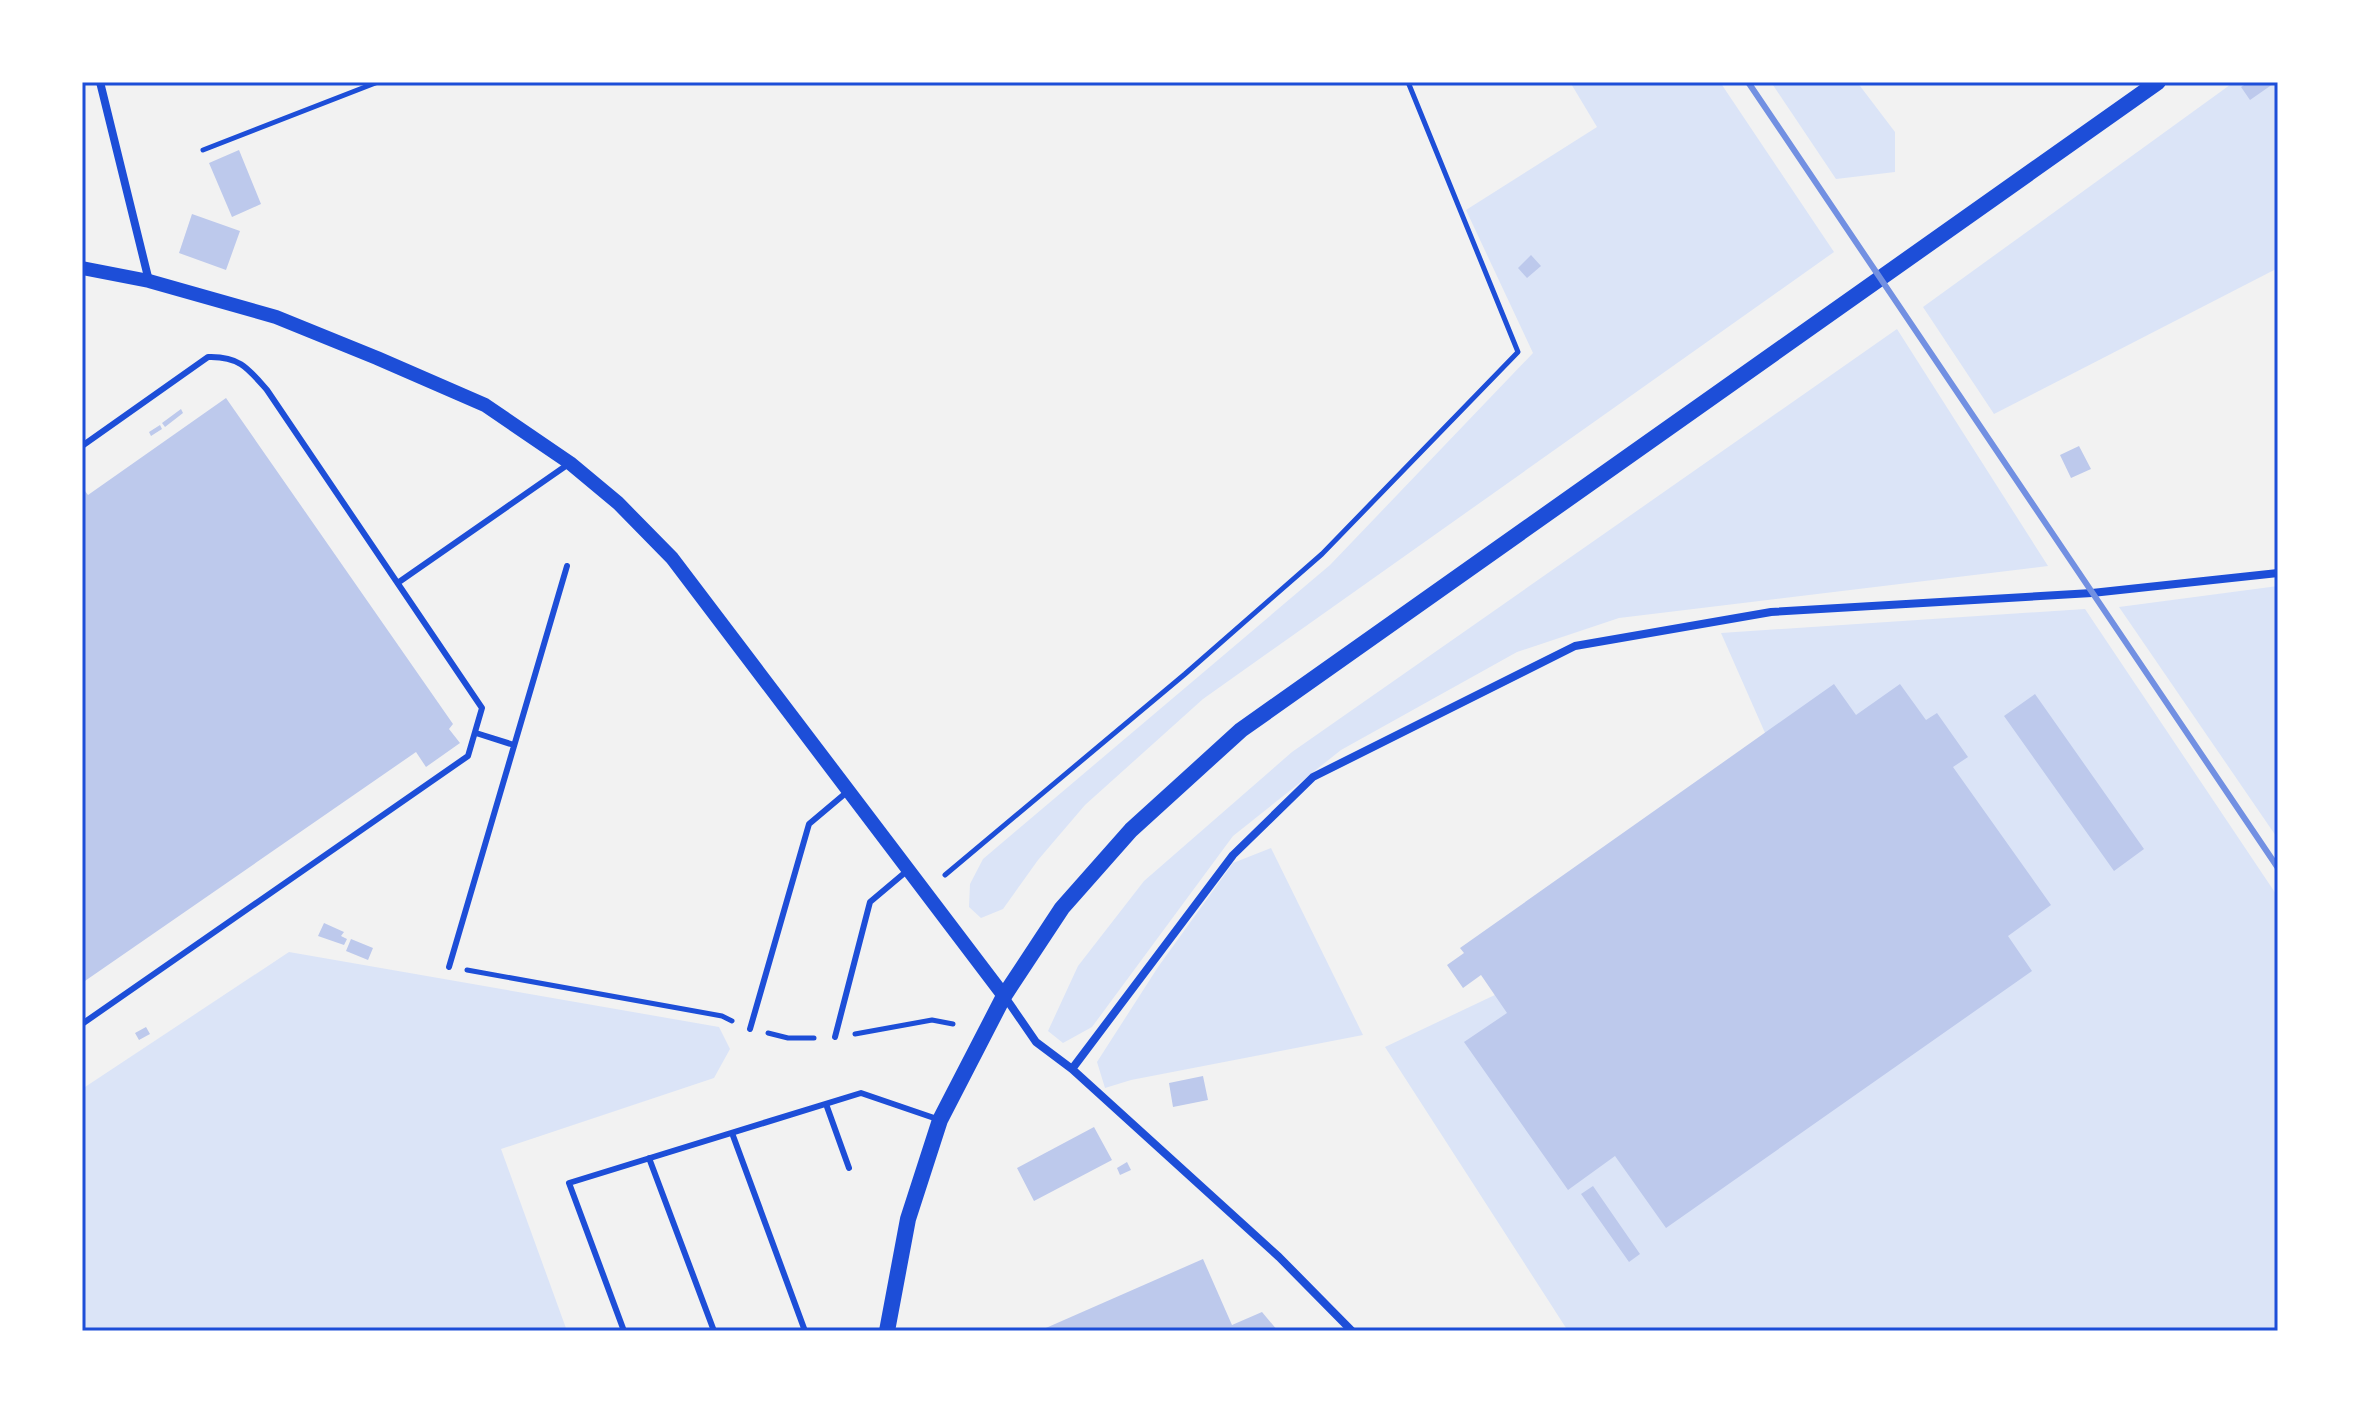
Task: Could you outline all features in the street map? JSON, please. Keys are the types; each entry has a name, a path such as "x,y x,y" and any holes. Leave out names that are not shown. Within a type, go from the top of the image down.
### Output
{"main road":[{"path":"887,1331 908,1219 940,1120 1004,996 1062,908 1131,830 1241,730 2158,82"}],"street":[{"path":"100,82 149,281"},
{"path":"82,268 149,281 276,317 485,405 570,463 618,503 672,558 926,891 1036,1042 1072,1069 1279,1257 1352,1331"},
{"path":"1072,1069 1233,855 1313,777 1575,646 1771,612 2092,593 2278,573"}],"lane":[{"path":"82,446 208,357 227,357 248,368 267,390 482,708 468,756 82,1024"},
{"path":"399,582 570,463"},
{"path":"449,967 567,566"},
{"path":"476,733 514,745"},
{"path":"750,1029 809,824 850,790"},
{"path":"835,1037 870,902 908,870"},
{"path":"624,1331 569,1183 861,1093 940,1120"},
{"path":"826,1104 849,1168"},
{"path":"732,1133 805,1331"},
{"path":"649,1158 714,1331"}],"path":[{"path":"203,150 378,82"},
{"path":"926,891 1185,674 1322,554 1518,352 1408,82"},
{"path":"449,967 722,1016 750,1029 788,1038 835,1037 932,1020 953,1024"}],"shaded area":[{"path":"1570,82 1720,82 1834,252 1203,699 1085,805 1038,860 1003,909 981,918 969,907 970,884 983,859 1330,565 1533,353 1466,210 1597,127"},
{"path":"1771,82 1857,82 1895,132 1895,172 1836,179"},
{"path":"2234,82 2278,82 2278,268 1994,414 1923,307"},
{"path":"1897,329 2048,566 1619,618 1517,652 1341,750 1233,836 1092,1027 1063,1043 1048,1031 1078,966 1144,881 1292,752"},
{"path":"2278,586 2278,839 2119,607"},
{"path":"2085,609 2278,897 2278,1331 1568,1331 1385,1047 1814,844 1721,633"},
{"path":"1271,848 1363,1035 1131,1080 1105,1088 1097,1062 1158,967 1233,863"},
{"path":"289,952 719,1027 730,1049 714,1078 501,1149 567,1331 82,1331 82,1089"}],"building":[{"path":"2249,82 2273,84 2250,100 2241,87"},
{"path":"239,150 261,204 232,217 209,163"},
{"path":"192,214 240,231 226,270 179,253"},
{"path":"1531,255 1541,266 1527,278 1518,268"},
{"path":"226,398 453,724 449,729 460,743 426,767 416,752 82,983 82,487 88,495"},
{"path":"181,409 183,413 165,427 162,423"},
{"path":"160,425 162,429 151,436 149,432"},
{"path":"2079,446 2091,469 2071,478 2060,455"},
{"path":"1834,684 1856,715 1900,684 1926,720 1937,713 1968,757 1953,767 2051,905 2008,936 2032,971 1666,1228 1615,1156 1568,1190 1464,1042 1507,1013 1481,975 1463,988 1447,965 1464,953 1460,948"},
{"path":"2035,694 2144,849 2114,871 2004,716"},
{"path":"324,923 344,932 341,936 347,939 344,945 318,936"},
{"path":"351,939 373,948 368,960 346,951"},
{"path":"146,1027 150,1034 139,1040 135,1033"},
{"path":"1203,1076 1208,1100 1173,1107 1169,1083"},
{"path":"1094,1127 1112,1160 1034,1201 1017,1168"},
{"path":"1127,1162 1131,1170 1120,1175 1117,1168"},
{"path":"1593,1186 1640,1254 1629,1262 1581,1194"},
{"path":"1203,1259 1232,1325 1262,1312 1278,1331 1039,1331"}],"railway":[{"path":"1748,82 2278,868"}]}
